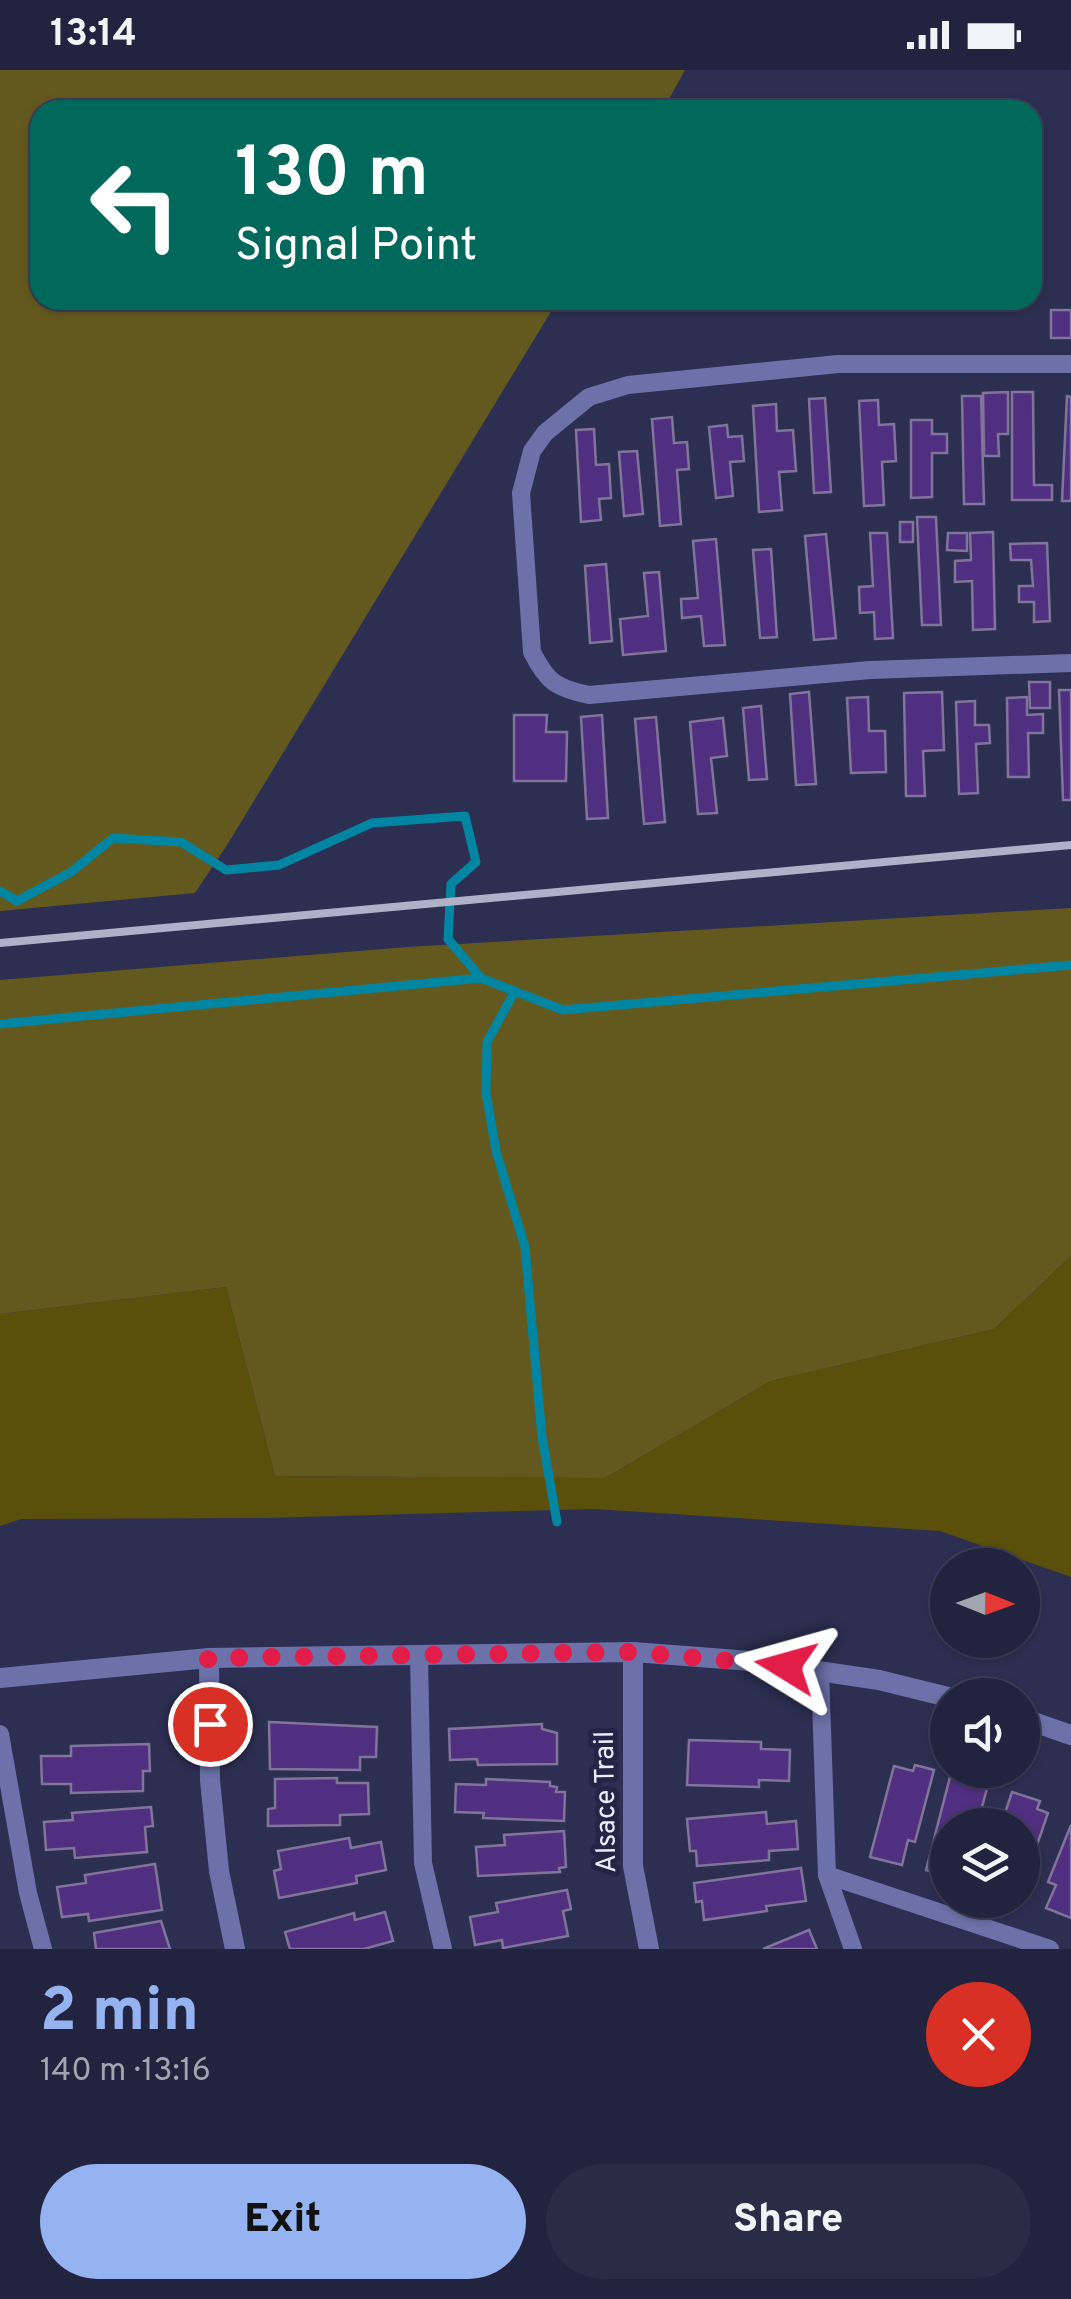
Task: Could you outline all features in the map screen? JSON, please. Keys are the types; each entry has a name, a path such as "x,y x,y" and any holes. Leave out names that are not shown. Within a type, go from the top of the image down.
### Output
{"street":[{"path":"0,1678 208,1658 633,1652 751,1660 879,1680 930,1693"},
{"name":"Alsace Trail","path":"633,1652 633,1866 649,1949"},
{"path":"208,1658 212,1798 219,1871 235,1949"},
{"path":"1040,1724 1071,1735"}],"lane":[{"path":"1071,364 838,364 628,385 589,397 545,432 532,451 521,493 532,652 544,676 564,689 589,695 870,670 1071,663"},
{"path":"418,1656 423,1864 443,1949"},
{"path":"820,1671 827,1875 853,1949"},
{"path":"0,1734 28,1893 44,1949"},
{"path":"827,1875 1050,1949"}],"shaded area":[{"path":"0,70 685,70 668,100 30,100 30,310 552,310 195,893 0,911"},
{"path":"1071,908 1071,1256 994,1329 771,1381 605,1478 275,1476 226,1287 0,1314 0,980 408,947"},
{"path":"1071,1256 1071,1577 1040,1566 1040,1548 988,1548 940,1531 594,1509 266,1518 21,1519 0,1526 0,1314 226,1287 275,1476 605,1478 771,1381 994,1329"}],"building":[{"path":"1051,310 1071,310 1071,338 1051,338"},
{"path":"1008,392 1008,434 998,434 999,456 984,456 983,393"},
{"path":"1012,392 1033,392 1034,485 1052,485 1052,500 1012,500"},
{"path":"962,396 981,396 984,504 964,504"},
{"path":"1067,396 1071,397 1071,501 1062,501"},
{"path":"825,398 831,492 814,493 809,399"},
{"path":"878,400 879,425 894,424 896,461 882,462 884,505 864,506 859,401"},
{"path":"776,404 777,431 793,430 796,471 779,472 782,510 759,512 753,406"},
{"path":"672,417 674,443 687,442 689,469 677,470 681,524 660,526 652,419"},
{"path":"911,420 932,420 932,434 947,434 947,453 932,453 932,497 911,498"},
{"path":"727,425 728,437 742,436 744,461 730,462 733,496 716,498 709,427"},
{"path":"594,429 596,465 609,464 611,498 599,499 601,520 581,522 576,430"},
{"path":"637,451 643,514 624,516 619,452"},
{"path":"917,517 936,517 941,625 922,625"},
{"path":"900,522 913,522 913,542 900,542"},
{"path":"993,532 995,629 973,630 972,581 955,582 955,561 971,560 970,533"},
{"path":"870,533 887,533 893,638 875,639 874,612 860,613 859,587 873,586"},
{"path":"948,533 967,533 967,551 947,550"},
{"path":"826,534 836,638 814,640 805,536"},
{"path":"716,539 725,645 704,646 701,616 682,618 681,599 698,598 693,541"},
{"path":"1047,543 1050,621 1034,622 1034,602 1019,602 1019,586 1033,586 1031,560 1011,560 1010,544"},
{"path":"771,549 777,637 760,638 753,550"},
{"path":"606,564 612,641 590,643 585,566"},
{"path":"659,572 666,651 623,655 620,619 648,616 644,573"},
{"path":"1029,682 1050,682 1050,708 1030,708"},
{"path":"1059,690 1071,690 1071,800 1063,800"},
{"path":"809,692 816,784 796,785 790,694"},
{"path":"942,692 944,750 923,751 925,796 906,796 904,693"},
{"path":"868,697 869,731 885,731 886,772 851,773 847,698"},
{"path":"1027,697 1027,715 1043,714 1043,733 1028,733 1029,777 1008,777 1007,698"},
{"path":"975,701 975,725 989,725 990,743 976,744 978,793 959,794 956,702"},
{"path":"761,706 767,779 749,780 743,708"},
{"path":"514,715 547,715 546,732 567,732 566,781 514,781"},
{"path":"602,715 608,818 587,819 581,717"},
{"path":"656,717 665,822 644,824 635,719"},
{"path":"723,718 727,756 711,758 717,813 698,814 690,722"},
{"path":"269,1722 377,1727 376,1757 360,1757 360,1770 270,1769"},
{"path":"542,1724 542,1729 557,1733 557,1764 478,1765 477,1759 450,1760 449,1729"},
{"path":"689,1740 761,1742 761,1749 790,1750 789,1781 759,1780 759,1787 687,1785"},
{"path":"149,1744 150,1771 143,1771 143,1791 71,1793 71,1784 42,1784 41,1756 71,1756 71,1746"},
{"path":"915,1765 930,1769 930,1785 915,1842 908,1840 902,1865 870,1857 894,1766 913,1771"},
{"path":"337,1778 337,1783 368,1783 369,1814 340,1815 340,1825 268,1826 268,1809 275,1808 275,1779"},
{"path":"486,1779 550,1782 550,1786 557,1787 556,1792 565,1792 564,1821 483,1818 484,1813 455,1812 456,1784 486,1785"},
{"path":"947,1788 987,1788 982,1808 942,1808"},
{"path":"1012,1792 1040,1801 1037,1808 1007,1808"},
{"path":"151,1807 153,1826 145,1827 147,1852 75,1858 74,1848 46,1850 44,1822 73,1820 72,1813"},
{"path":"1040,1810 1048,1813 1040,1836"},
{"path":"766,1812 767,1824 796,1821 798,1849 769,1851 769,1860 697,1866 696,1851 690,1851 687,1819"},
{"path":"1071,1825 1071,1918 1046,1908 1056,1885 1048,1882"},
{"path":"564,1831 566,1867 559,1868 560,1872 478,1876 476,1847 505,1845 504,1835"},
{"path":"349,1838 351,1848 381,1842 386,1870 356,1876 357,1883 279,1898 274,1871 281,1869 278,1851"},
{"path":"155,1864 162,1910 89,1921 88,1914 62,1917 57,1887 86,1883 85,1875"},
{"path":"801,1868 806,1901 704,1920 702,1901 696,1902 694,1883"},
{"path":"567,1890 571,1909 563,1911 568,1936 503,1948 502,1940 475,1945 470,1917 498,1912 496,1903"},
{"path":"385,1912 393,1941 364,1949 290,1949 285,1932 354,1913 355,1920"},
{"path":"161,1921 170,1949 96,1949 94,1933"},
{"path":"809,1930 817,1949 763,1949"}],"waterway":[{"path":"0,891 17,901 71,872 113,838 181,842 226,870 279,865 372,823 465,816 476,862 451,884 448,939 481,978"},
{"path":"0,1024 481,978 563,1010 1071,965"},
{"path":"515,991 487,1042 486,1093 496,1151 525,1247 542,1437 557,1522"}],"railway":[{"path":"0,943 1071,845"}],"route":[{"path":"210,1724 208,1658 633,1652 786,1666"}]}
